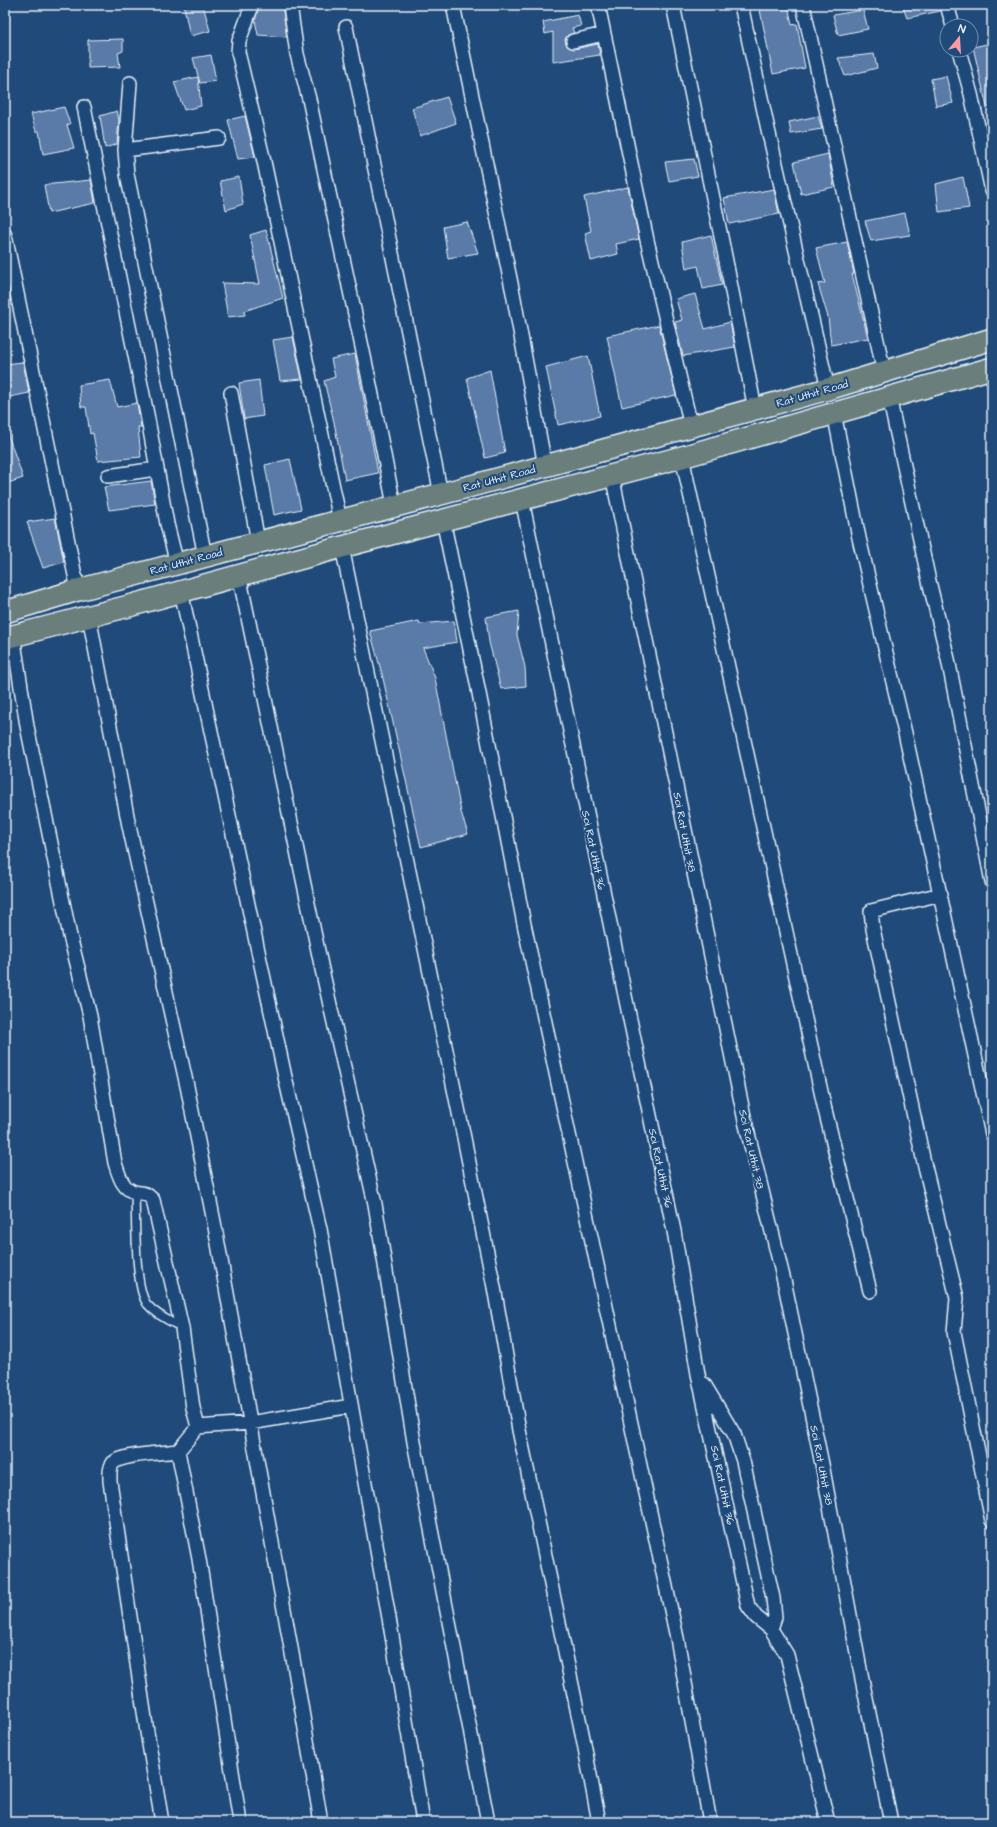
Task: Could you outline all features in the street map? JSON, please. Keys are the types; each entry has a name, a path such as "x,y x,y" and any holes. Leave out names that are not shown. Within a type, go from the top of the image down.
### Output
{"main road":[{"name":"Rat Uthit Road","path":"5,612 78,590 394,505 441,494 828,389 992,339"},
{"path":"9,636 89,616 682,457 889,397 991,375"}],"street":[{"path":"290,5 297,54 309,99 394,505"},
{"path":"453,5 513,293 545,466"},
{"path":"598,5 648,240 690,426"},
{"path":"673,5 726,256 754,409"},
{"path":"741,5 828,389"},
{"path":"803,5 884,372"},
{"path":"947,5 951,18"},
{"path":"250,11 239,41 238,52 263,156 340,520"},
{"path":"346,27 441,494"},
{"path":"573,41 604,34"},
{"path":"961,58 971,94 992,191"},
{"path":"130,83 125,150 127,174 149,290 205,556"},
{"path":"84,107 146,407 156,469 177,564"},
{"path":"125,150 219,138"},
{"path":"5,235 78,590"},
{"path":"231,393 258,542"},
{"path":"889,397 929,581 948,659 992,882"},
{"path":"834,413 859,538 941,894 992,1134"},
{"path":"682,457 825,1110 870,1291"},
{"path":"108,476 156,469"},
{"name":"Soi Rat Uthit 38","path":"612,475 745,1121 788,1300 823,1469 860,1669 891,1822"},
{"name":"Soi Rat Uthit 36","path":"522,500 674,1231 698,1374 748,1606 756,1617 771,1629 787,1655 828,1822"},
{"path":"443,520 526,932 675,1630 710,1822"},
{"path":"342,547 461,1121 494,1287 519,1430 599,1822"},
{"path":"239,575 321,965 375,1204 414,1442 488,1822"},
{"path":"181,591 282,1062 320,1229 423,1822"},
{"path":"89,616 129,826 186,1086 215,1227 321,1822"},
{"path":"9,636 70,936 90,1016 115,1163 120,1179 127,1188 135,1192 146,1193 152,1200 182,1328 193,1408 198,1427"},
{"path":"941,894 871,911 873,929 925,1167 957,1298 954,1332 992,1521"},
{"path":"698,1374 734,1434 743,1462 774,1598 775,1617 771,1629"},
{"path":"162,1822 111,1489 110,1469 114,1463 122,1458 178,1451 198,1427 250,1423 351,1406"},
{"path":"178,1451 199,1559 240,1822"}],"lane":[{"path":"135,1192 137,1261 142,1292 146,1302 155,1313 182,1328"}],"building":[{"path":"203,5 210,31 190,36 184,7"},
{"path":"255,5 282,5 287,37 258,35 255,20 258,10"},
{"path":"759,5 788,5 792,25 797,24 805,68 773,74"},
{"path":"902,5 939,5 940,11 907,18"},
{"path":"863,10 868,29 838,35 833,15"},
{"path":"578,15 581,26 572,28 574,33 568,35 565,39 567,46 574,49 598,44 600,55 553,62 553,32 545,34 543,22"},
{"path":"123,39 123,51 118,53 120,67 88,68 88,40"},
{"path":"992,43 992,107 987,107 976,58 979,58 979,46"},
{"path":"874,54 877,68 845,76 838,58"},
{"path":"211,55 216,81 200,83 193,58"},
{"path":"946,76 953,103 936,106 931,79"},
{"path":"198,77 201,106 184,110 174,82"},
{"path":"447,97 456,123 420,136 412,108"},
{"path":"64,107 70,124 67,125 74,148 43,154 39,131 36,131 31,114"},
{"path":"117,111 119,120 117,144 105,148 100,116"},
{"path":"245,116 255,157 238,159 228,120"},
{"path":"818,116 822,129 791,134 789,122"},
{"path":"828,154 834,187 801,194 794,162"},
{"path":"694,159 698,176 669,181 665,162"},
{"path":"239,177 243,204 226,210 220,181"},
{"path":"963,177 969,208 939,212 936,184"},
{"path":"91,180 95,203 49,213 44,185"},
{"path":"628,187 639,239 616,244 618,254 591,261 585,233 591,231 584,197"},
{"path":"774,189 779,214 729,224 724,198"},
{"path":"905,213 910,235 871,241 865,221"},
{"path":"467,222 478,253 448,258 443,227"},
{"path":"266,230 283,298 244,311 245,315 228,317 222,283 260,284 250,235"},
{"path":"711,235 722,285 703,289 698,266 686,269 682,242"},
{"path":"847,242 854,274 852,274 868,338 831,345 828,317 818,284 825,283 816,248"},
{"path":"695,294 705,329 730,322 735,347 683,356 675,322 682,320 676,299"},
{"path":"659,325 676,395 622,407 607,336"},
{"path":"293,337 302,379 280,381 273,340"},
{"path":"355,354 378,473 345,480 334,422 324,381 335,377 331,359"},
{"path":"588,356 600,416 558,425 546,367"},
{"path":"23,362 29,393 5,398 5,364"},
{"path":"490,370 505,453 485,458 467,378"},
{"path":"110,380 117,407 137,403 141,427 138,427 141,457 98,461 93,433 90,434 86,407 81,407 79,385"},
{"path":"259,380 263,416 244,419 239,383"},
{"path":"7,432 23,478 5,484 5,433"},
{"path":"290,459 301,509 274,515 265,465"},
{"path":"151,481 155,504 109,510 104,487"},
{"path":"55,518 64,562 43,568 27,522"},
{"path":"519,611 517,635 525,667 526,686 501,689 489,642 486,617"},
{"path":"419,621 420,624 454,621 457,642 423,648 435,678 461,812 468,834 421,847 382,674 370,631"}]}
